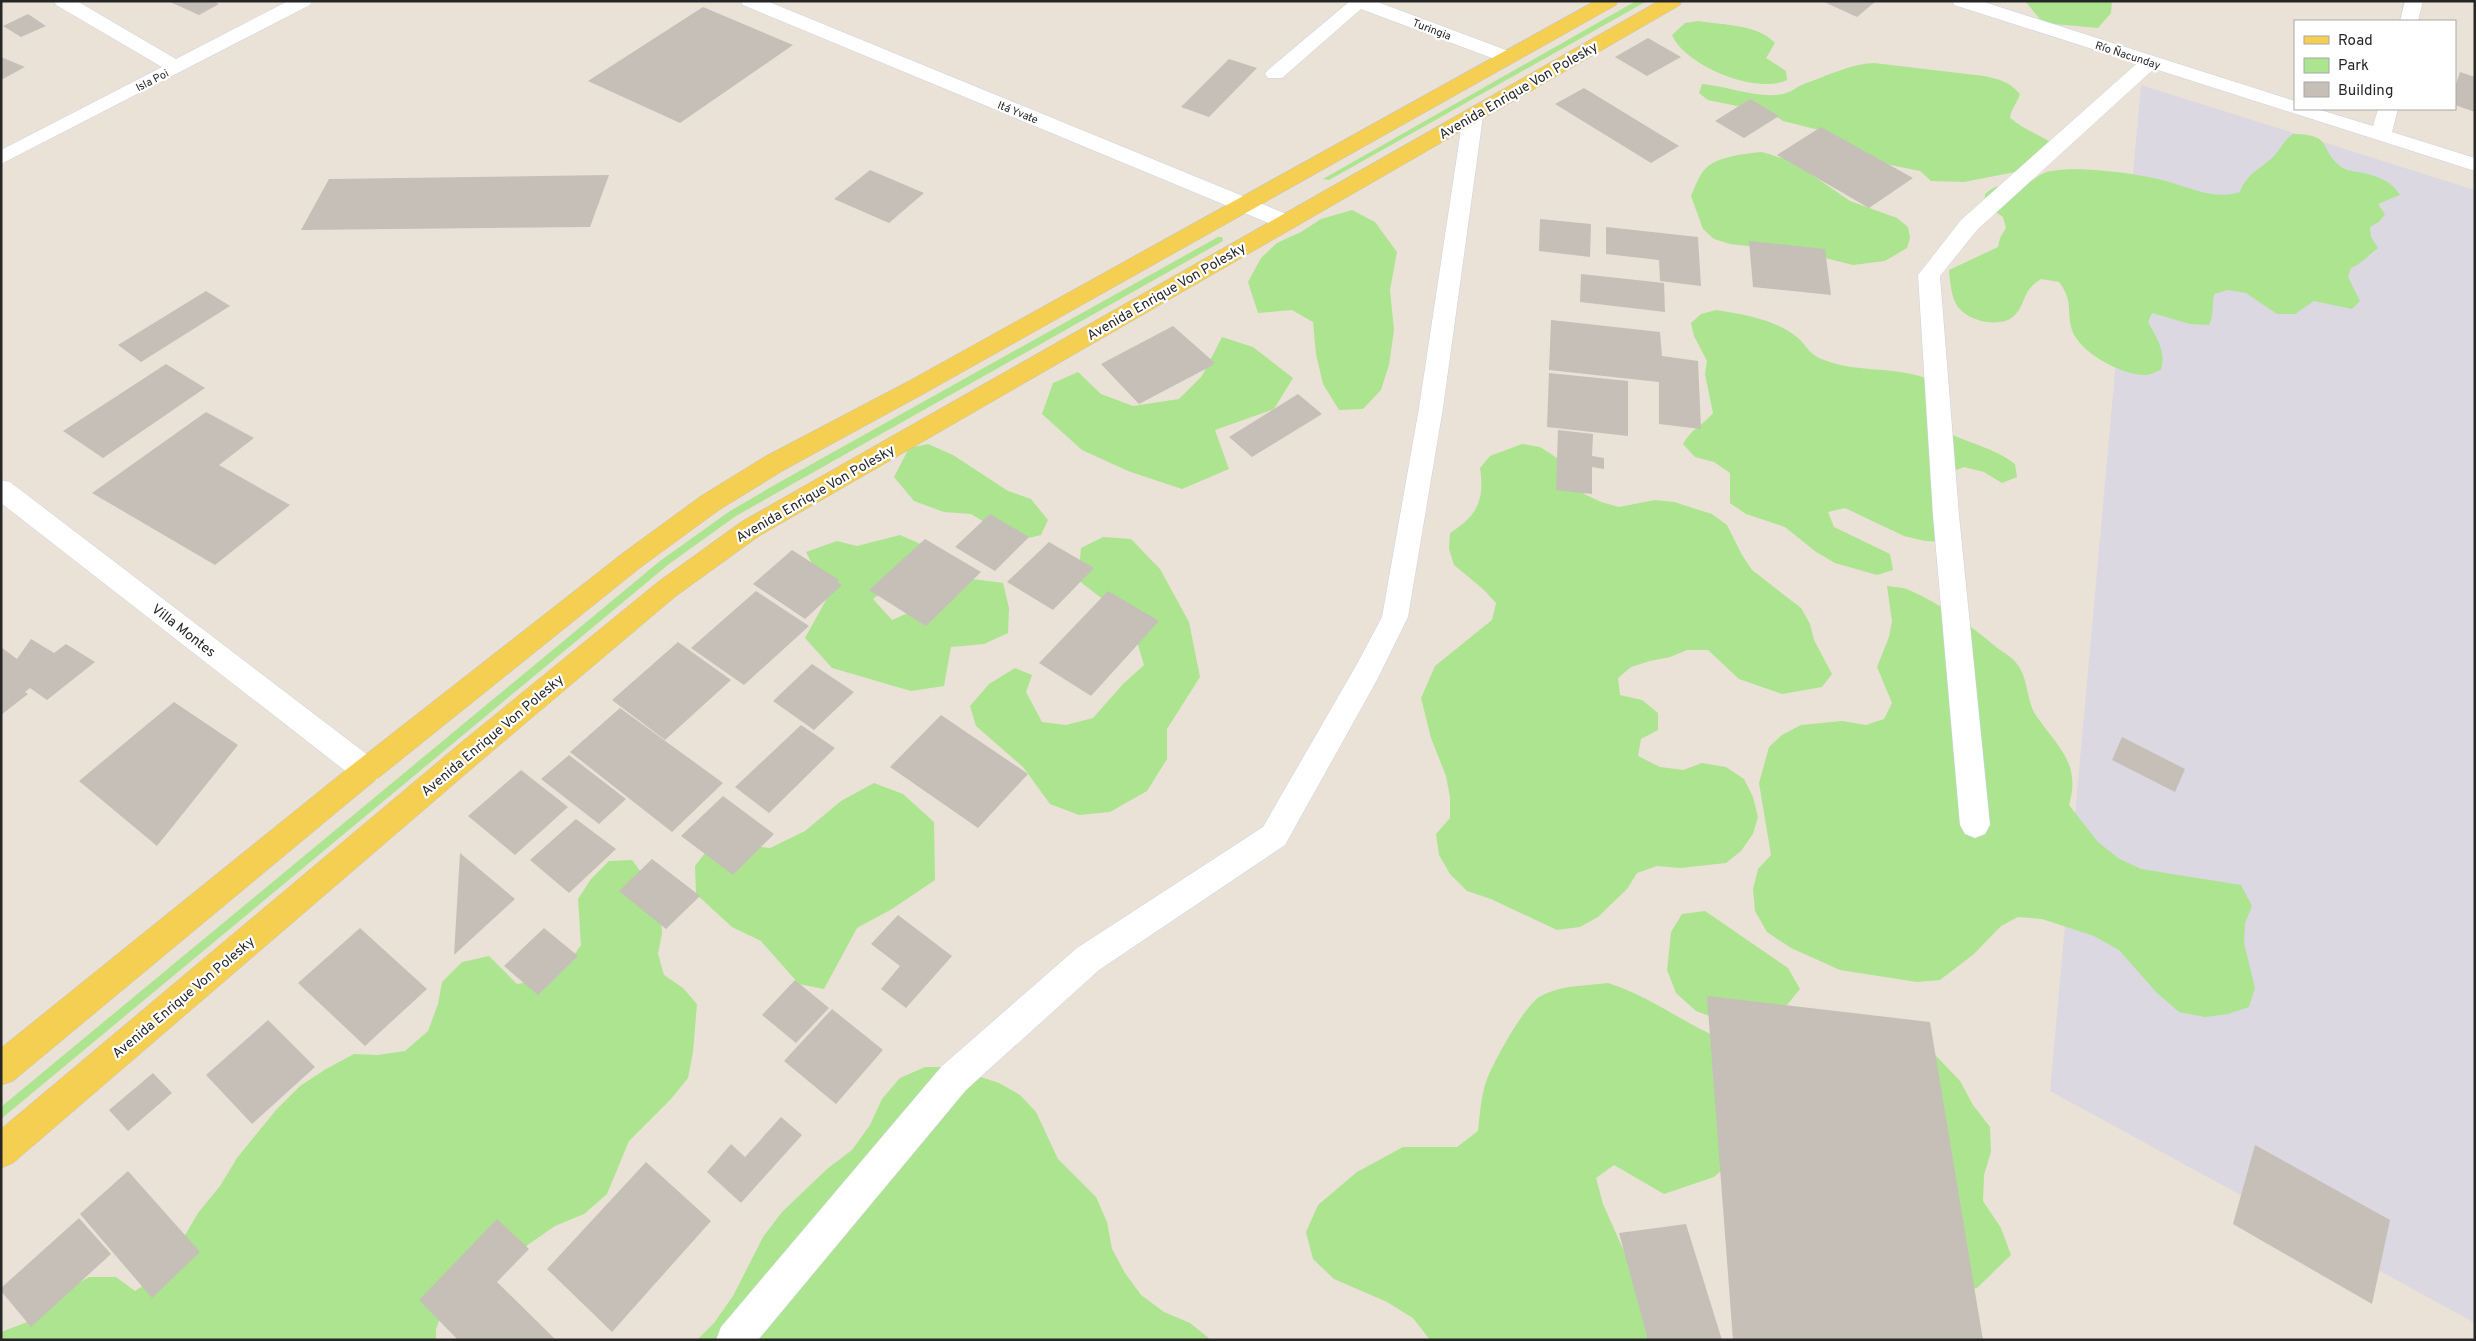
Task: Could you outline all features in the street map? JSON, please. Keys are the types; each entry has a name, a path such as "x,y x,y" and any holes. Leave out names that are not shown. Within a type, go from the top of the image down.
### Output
{"main road":[{"path":"1,1069 367,771 632,560 710,503 775,463 917,387 1609,1"},
{"name":"Avenida Enrique Von Polesky","path":"1,1152 660,595 750,529 1673,1"}],"street":[{"path":"63,1 176,67"},
{"name":"Isla Poi","path":"1,158 303,1"},
{"name":"Itá Yvate","path":"750,1 1286,222"},
{"name":"Río Ñacunday","path":"1961,1 2294,107"},
{"path":"2409,20 2414,1"},
{"path":"1275,74 1358,2"},
{"name":"Turingia","path":"1358,2 1507,58"},
{"path":"1975,825 1946,515 1929,275 1969,225 2150,62"},
{"name":"Río Ñacunday","path":"2302,110 2475,165"},
{"path":"2382,136 2388,110"},
{"path":"734,1340 954,1078 1088,959 1274,836 1367,672 1396,616 1431,408 1473,116"},
{"name":"Villa Montes","path":"1,489 367,771"}],"shaded area":[{"path":"2141,85 2475,190 2475,1323 2050,1091"}],"green space":[{"path":"1636,1 1647,1 1329,180 1323,179"},
{"path":"2112,1 2111,13 2098,28 2043,23 2026,2"},
{"path":"1698,21 1739,26 1768,37 1775,43 1766,58 1786,71 1787,80 1774,84 1758,84 1741,81 1706,67 1679,46 1672,35 1685,23"},
{"path":"1874,63 1984,76 2008,84 2020,94 2010,118 2060,149 2056,158 2046,164 2020,171 1964,182 1931,181 1920,171 1881,163 1831,133 1783,121 1771,113 1708,100 1699,93 1702,84 1753,94 1783,94 1839,71"},
{"path":"2293,134 2306,135 2321,140 2335,162 2343,168 2382,179 2400,195 2378,204 2385,214 2379,222 2370,227 2371,237 2378,248 2351,268 2348,277 2360,301 2352,309 2314,301 2295,314 2277,314 2246,293 2228,290 2214,294 2209,325 2190,324 2152,313 2148,322 2160,345 2162,363 2161,370 2146,375 2126,372 2103,362 2084,347 2072,330 2067,295 2059,282 2041,279 2030,288 2014,316 2000,322 1975,319 1967,315 1956,304 1950,283 1949,270 1998,247 2000,238 2006,228 2003,217 1985,205 1985,194 1990,190 2004,186 2024,184 2044,173 2054,170 2084,169 2147,177 2219,195 2230,194 2240,192 2246,180 2270,160"},
{"path":"1762,152 1792,161 1850,201 1897,218 1908,227 1910,238 1907,248 1885,261 1853,265 1801,252 1730,244 1714,239 1703,229 1691,196 1699,178 1706,168 1717,161"},
{"path":"1352,210 1375,222 1397,252 1390,290 1394,330 1389,365 1381,390 1363,409 1339,410 1323,384 1316,354 1313,322 1292,310 1258,313 1248,282 1261,258 1277,243 1301,232 1321,219"},
{"path":"1218,237 1222,237 1223,241 736,516 669,564 1,1119 1,1107 660,561 730,511 778,483"},
{"path":"1716,310 1770,322 1790,332 1814,355 1824,360 1851,367 1906,373 1936,383 1942,390 1951,409 1942,417 1945,431 2007,458 2015,464 2017,477 2002,483 1984,472 1964,467 1949,473 1945,542 1925,541 1904,536 1845,508 1828,512 1834,527 1890,554 1893,570 1877,575 1835,563 1816,552 1785,527 1746,514 1730,503 1730,473 1714,462 1695,457 1683,444 1690,434 1713,413 1705,374 1707,361 1694,336 1691,323 1701,314"},
{"path":"1222,337 1253,347 1293,378 1274,409 1215,430 1229,469 1182,489 1128,471 1082,450 1042,414 1053,383 1078,372 1101,394 1133,406 1179,399 1202,376"},
{"path":"928,444 953,455 1008,491 1031,499 1048,520 1041,535 1016,541 971,514 944,512 914,501 894,477 909,448"},
{"path":"1522,444 1540,447 1571,467 1584,494 1601,502 1619,507 1655,500 1674,502 1712,514 1727,525 1752,570 1801,608 1810,624 1814,640 1832,674 1822,687 1782,694 1739,679 1708,650 1687,650 1670,657 1631,667 1618,678 1620,695 1642,700 1658,713 1658,730 1641,739 1638,756 1660,767 1683,770 1702,763 1726,767 1744,779 1753,797 1758,817 1753,834 1741,851 1726,863 1680,868 1657,866 1637,873 1627,889 1598,917 1580,927 1557,930 1491,899 1467,891 1450,874 1439,855 1436,834 1450,818 1450,797 1446,776 1431,738 1421,698 1435,666 1492,620 1496,603 1483,589 1454,565 1449,549 1450,533 1467,520 1477,506 1481,489 1480,468 1490,456"},
{"path":"900,535 923,545 903,576 873,599 892,620 919,608 965,578 1003,583 1009,608 1008,633 984,644 951,647 944,686 911,691 832,668 805,638 831,591 819,577 806,552 837,541 857,546"},
{"path":"1103,537 1131,539 1160,569 1189,622 1200,677 1167,729 1167,759 1147,791 1110,812 1079,815 1050,804 1023,767 976,726 970,706 989,684 1015,668 1032,675 1026,692 1042,722 1066,725 1093,718 1123,684 1144,665 1131,621 1078,580 1081,548"},
{"path":"1887,586 1907,589 1944,608 2015,661 2024,676 2033,711 2066,757 2070,767 2072,791 2069,805 2098,842 2118,858 2141,869 2241,885 2252,906 2245,923 2244,943 2255,988 2249,1007 2228,1014 2205,1017 2179,1012 2157,993 2119,950 2094,936 2042,919 2018,917 2001,926 1974,954 1940,980 1917,982 1840,970 1791,948 1767,932 1755,911 1753,889 1758,869 1771,855 1759,783 1769,747 1782,735 1801,725 1842,721 1866,725 1884,719 1892,703 1877,667 1889,637 1892,621"},
{"path":"874,783 903,794 934,822 935,880 892,909 857,928 824,989 799,984 761,941 732,927 696,894 695,866 708,849 737,844 770,848 805,831 841,801"},
{"path":"632,860 644,876 661,913 662,933 658,954 664,975 683,988 697,1004 693,1052 688,1078 671,1099 629,1141 607,1194 584,1214 555,1226 529,1244 504,1266 447,1299 436,1329 436,1340 1,1340 1,1332 30,1321 59,1294 89,1277 116,1277 135,1291 163,1273 198,1213 220,1186 237,1158 276,1110 300,1086 354,1054 378,1055 405,1051 428,1031 438,1004 442,982 462,962 489,956 517,984 541,980 565,968 581,945 578,899 591,879 609,861"},
{"path":"1705,911 1788,968 1800,989 1787,1005 1720,1020 1696,1011 1676,993 1667,970 1671,932 1682,914"},
{"path":"1608,983 1638,995 1724,1040 1733,1161 1714,1177 1664,1194 1614,1165 1596,1178 1603,1204 1627,1258 1655,1340 1430,1340 1413,1318 1387,1302 1334,1279 1313,1259 1306,1232 1318,1205 1357,1172 1403,1147 1457,1147 1478,1131 1482,1098 1487,1079 1511,1034 1534,1001 1549,992 1557,990 1574,986"},
{"path":"1920,1039 1960,1081 1973,1105 1990,1127 1991,1152 1984,1175 1983,1201 2001,1228 2011,1255 1977,1288 1952,1292"},
{"path":"925,1067 950,1067 999,1083 1020,1095 1036,1112 1058,1159 1096,1197 1107,1222 1112,1249 1125,1273 1141,1295 1164,1312 1190,1323 1211,1340 697,1340 714,1323 733,1296 763,1237 782,1212 827,1169 852,1150 870,1125 882,1099 900,1078"}],"building":[{"path":"168,1 214,1 219,4 199,15"},
{"path":"1822,1 1876,1 1857,17"},
{"path":"703,7 793,45 680,123 588,81"},
{"path":"28,14 46,26 21,37 3,26"},
{"path":"1648,38 1681,57 1647,76 1615,57"},
{"path":"1,57 25,67 1,80"},
{"path":"1229,59 1257,68 1209,117 1181,107"},
{"path":"2460,72 2475,77 2475,112 2456,105 2456,84"},
{"path":"1584,88 1679,146 1651,163 1555,104"},
{"path":"1750,99 1779,116 1744,138 1715,121"},
{"path":"1821,127 1913,178 1869,208 1777,155"},
{"path":"870,170 924,193 889,223 834,199"},
{"path":"609,175 590,227 301,230 329,179"},
{"path":"1540,219 1591,224 1590,257 1539,251"},
{"path":"1606,227 1698,237 1701,286 1660,281 1659,260 1606,254"},
{"path":"1749,241 1825,249 1831,295 1753,287"},
{"path":"1581,274 1664,283 1665,312 1580,302"},
{"path":"206,291 230,306 141,362 118,345"},
{"path":"1551,320 1660,332 1662,356 1698,361 1701,429 1659,424 1659,382 1549,370"},
{"path":"1173,326 1215,363 1139,404 1101,364"},
{"path":"166,364 205,388 103,458 63,431"},
{"path":"1549,373 1628,381 1628,436 1547,427"},
{"path":"1298,394 1322,414 1252,457 1229,437"},
{"path":"206,412 254,438 219,465 290,505 215,565 92,493"},
{"path":"1558,430 1593,434 1592,456 1604,458 1604,469 1592,467 1592,494 1556,490"},
{"path":"990,514 1029,537 995,571 955,547"},
{"path":"925,539 981,572 926,626 869,590"},
{"path":"1049,542 1094,568 1053,610 1007,582"},
{"path":"792,550 839,580 837,582 842,585 805,619 753,584"},
{"path":"756,591 809,626 744,685 691,648"},
{"path":"1108,591 1159,621 1091,696 1039,663"},
{"path":"31,639 54,653 66,644 95,662 47,700 30,688 25,692 28,694 1,715 1,647 17,659"},
{"path":"678,642 731,680 665,740 612,700"},
{"path":"812,664 854,692 814,730 773,701"},
{"path":"174,702 238,745 157,846 79,781"},
{"path":"620,708 723,783 672,832 570,752"},
{"path":"941,715 1028,774 978,828 890,767"},
{"path":"801,725 835,748 769,813 735,787"},
{"path":"2122,737 2185,769 2175,792 2112,760"},
{"path":"569,755 626,799 599,824 541,779"},
{"path":"521,770 568,807 515,855 468,816"},
{"path":"723,796 774,834 733,875 681,836"},
{"path":"576,819 616,849 569,893 530,860"},
{"path":"460,853 515,899 454,955"},
{"path":"652,859 700,896 666,929 619,891"},
{"path":"898,915 952,956 906,1008 881,989 900,966 871,944"},
{"path":"360,928 427,989 365,1046 298,983"},
{"path":"544,928 578,956 538,995 504,966"},
{"path":"795,980 829,1008 796,1043 762,1015"},
{"path":"1707,996 1930,1022 1983,1340 1733,1340"},
{"path":"832,1009 883,1050 836,1104 784,1061"},
{"path":"268,1020 315,1067 252,1124 206,1075"},
{"path":"153,1073 172,1093 128,1131 109,1110"},
{"path":"781,1117 802,1135 741,1203 707,1172 731,1144 745,1157"},
{"path":"2255,1145 2390,1220 2372,1304 2233,1224"},
{"path":"646,1162 711,1221 612,1332 547,1269"},
{"path":"128,1171 200,1252 152,1298 80,1214"},
{"path":"79,1218 111,1254 31,1327 1,1291 1,1288"},
{"path":"497,1219 529,1249 497,1282 556,1340 458,1340 419,1300"},
{"path":"1686,1224 1722,1340 1648,1340 1619,1233"}]}
